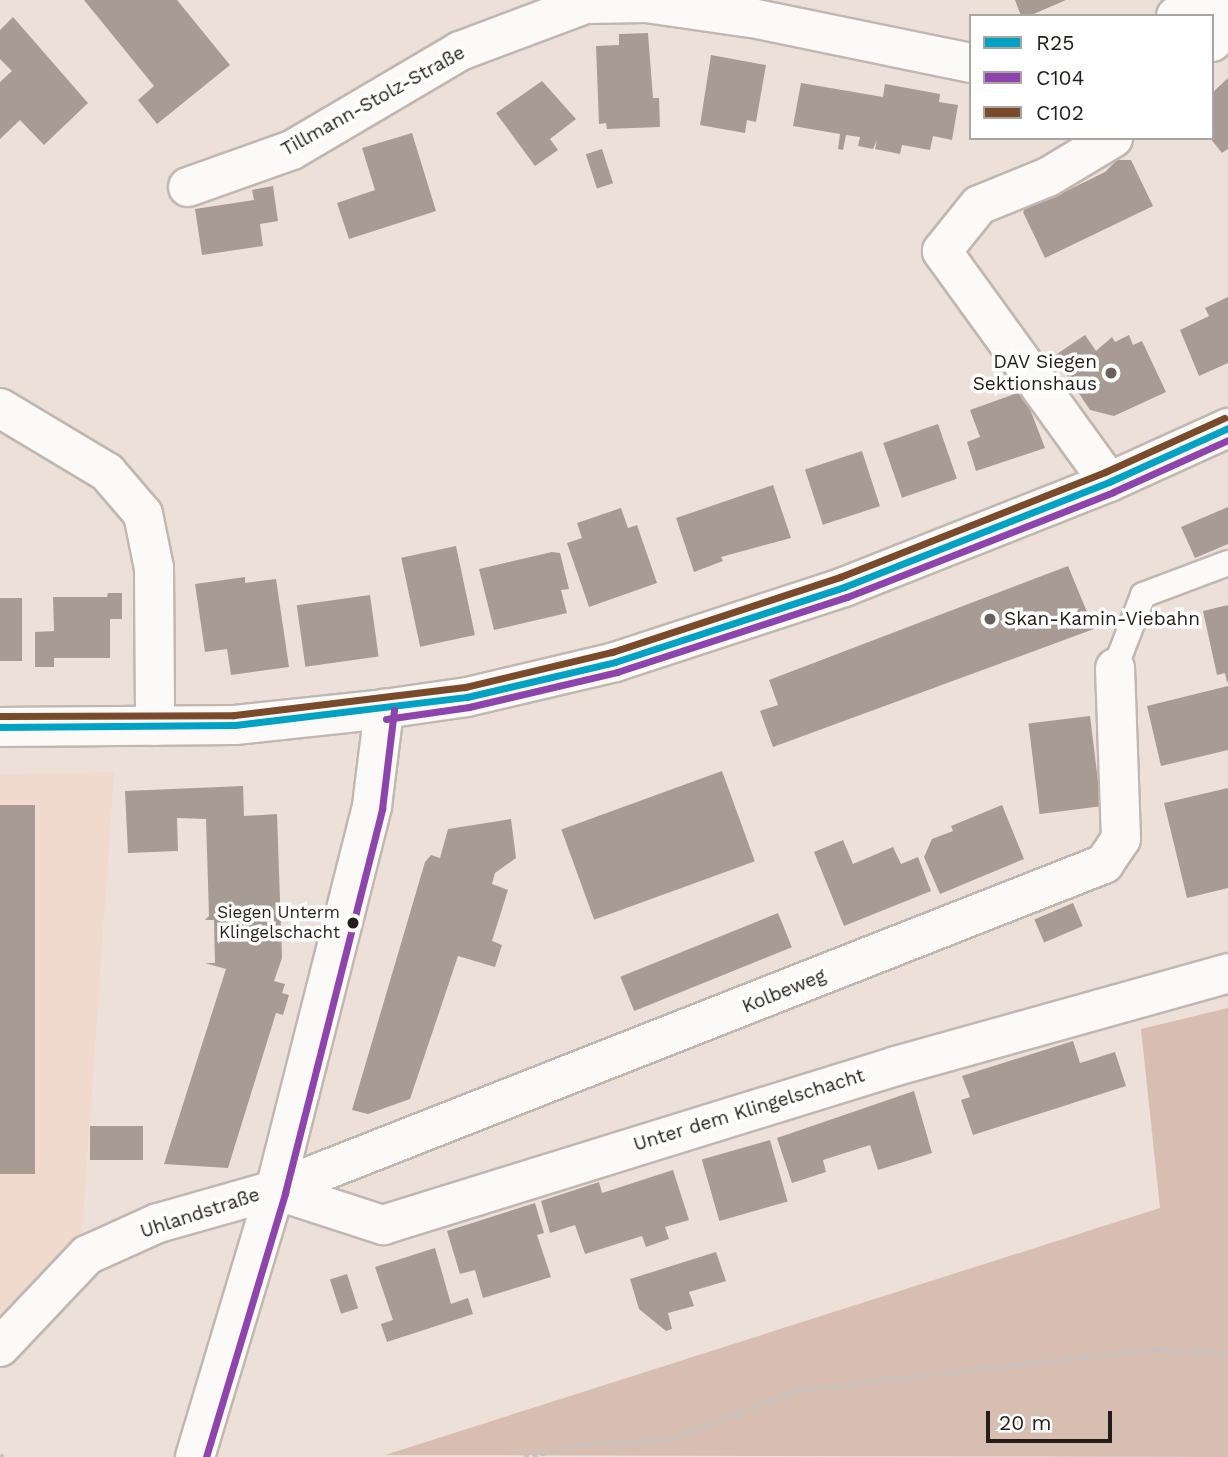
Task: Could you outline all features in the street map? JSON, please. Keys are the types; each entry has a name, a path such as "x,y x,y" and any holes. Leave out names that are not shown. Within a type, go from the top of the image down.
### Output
{"street":[{"path":"1182,14 1220,0"},
{"name":"Tillmann-Stolz-Straße","path":"188,187 292,150 460,51 585,5 646,3 752,18 969,63"},
{"path":"1214,40 1228,24"},
{"path":"1109,482 942,251 979,205 1048,177 1110,140"},
{"path":"0,408 107,472 143,514 154,568 155,726"},
{"path":"0,727 235,724 384,709 467,698 615,662 844,587 1109,482 1228,428"},
{"name":"Kolbeweg","path":"275,1189 1104,864 1121,839 1115,668"},
{"path":"195,1457 275,1189 372,806 384,709"},
{"name":"Unter dem Klingelschacht","path":"275,1189 383,1226 896,1066 1228,973"},
{"name":"Uhlandstraße","path":"0,1347 87,1255 158,1223 275,1189"}],"lane":[{"path":"1115,668 1143,595 1228,564"}],"path":[{"path":"524,1457 583,1444 672,1439 797,1390 1154,1349 1228,1354"}],"shaded area":[{"path":"114,772 82,1234 0,1345 0,775"},
{"path":"1228,1008 1228,1457 385,1455 1160,1208 1141,1029"}],"building":[{"path":"84,0 177,0 230,65 157,124 138,100 154,86"},
{"path":"1015,0 1066,0 1034,14 1020,14"},
{"path":"13,17 88,103 44,145 20,120 0,139 0,82 12,71 0,59 0,30"},
{"path":"648,33 653,98 659,98 660,127 607,129 606,123 599,124 596,46 619,45 619,34"},
{"path":"711,55 766,65 756,122 747,120 745,133 700,125"},
{"path":"1228,78 1228,149 1222,153 1212,140 1214,140 1214,91"},
{"path":"542,81 576,119 550,139 558,150 535,166 496,113"},
{"path":"801,83 883,97 885,84 940,94 939,102 958,105 952,140 933,136 930,150 902,145 900,154 875,149 877,140 873,149 858,146 860,137 846,135 843,150 838,149 840,134 793,126"},
{"path":"412,133 436,211 349,239 337,203 375,190 362,148"},
{"path":"602,149 613,183 597,188 586,154"},
{"path":"1117,160 1131,160 1153,206 1045,258 1023,212 1031,201 1041,197 1048,200 1105,172"},
{"path":"273,186 278,221 260,224 263,246 202,255 195,209 254,200 252,190"},
{"path":"1228,297 1228,363 1199,376 1180,330 1209,316 1205,308"},
{"name":"DAV Siegen Sektionshaus","path":"1085,335 1096,351 1112,337 1115,342 1129,335 1133,345 1142,341 1166,392 1114,416 1090,410 1054,356"},
{"path":"1023,391 1045,448 976,471 967,442 980,437 970,410"},
{"path":"938,424 957,479 902,498 883,443"},
{"path":"862,451 880,506 823,525 805,470"},
{"path":"773,485 791,538 721,557 723,561 694,572 676,518"},
{"path":"1228,507 1228,544 1195,558 1181,527"},
{"path":"621,508 628,528 637,525 657,583 589,607 567,543 582,538 577,523"},
{"path":"456,546 475,635 420,647 401,558"},
{"path":"552,552 560,553 569,589 561,590 567,613 494,630 479,569"},
{"path":"1068,566 1094,629 773,747 760,711 778,705 769,680"},
{"path":"245,577 245,583 276,579 289,667 231,675 227,649 205,652 195,584"},
{"path":"108,593 122,593 122,619 110,619 110,658 54,658 54,667 35,667 35,632 54,631 53,597 107,597"},
{"path":"370,595 379,656 305,667 297,605"},
{"path":"0,598 22,598 22,661 0,661"},
{"path":"1228,605 1227,682 1225,673 1217,675 1203,611"},
{"path":"1228,686 1228,750 1161,766 1147,706"},
{"path":"1090,716 1101,806 1040,814 1028,724"},
{"path":"722,771 755,861 594,920 561,829"},
{"path":"243,786 244,816 277,814 282,958 274,981 285,984 282,993 289,995 283,1015 276,1013 228,1168 164,1164 226,969 205,963 215,963 214,920 205,920 209,916 206,819 177,818 178,851 128,853 125,791"},
{"path":"1228,788 1228,888 1187,898 1164,803"},
{"path":"0,805 35,805 35,1174 0,1174"},
{"path":"1002,805 1024,859 940,894 924,857 932,839 953,831 951,826"},
{"path":"511,819 516,858 495,873 492,884 508,890 492,941 502,945 495,967 458,956 410,1099 368,1114 352,1110 425,862 431,855 440,858 448,829"},
{"path":"843,840 853,864 893,847 901,864 918,857 931,891 844,926 814,852"},
{"path":"1073,903 1083,926 1044,942 1034,919"},
{"path":"778,913 792,947 634,1011 620,977"},
{"path":"1073,1041 1080,1063 1115,1052 1126,1086 973,1135 961,1100 970,1097 962,1076"},
{"path":"914,1091 932,1153 878,1170 870,1145 823,1160 826,1172 792,1183 777,1138"},
{"path":"90,1126 143,1126 143,1160 90,1160"},
{"path":"770,1140 788,1202 719,1221 702,1160"},
{"path":"673,1170 689,1220 665,1227 669,1239 646,1247 642,1236 585,1254 575,1225 550,1233 541,1201 599,1182 602,1193"},
{"path":"535,1203 544,1233 537,1235 551,1277 483,1298 475,1270 460,1274 447,1231"},
{"path":"435,1248 451,1304 468,1298 473,1314 387,1342 381,1324 393,1320 375,1267"},
{"path":"716,1252 726,1281 689,1292 694,1306 668,1313 672,1329 666,1331 639,1309 630,1279"},
{"path":"347,1274 358,1308 341,1314 330,1280"}],"transit line":[{"name":"C102","path":"0,716 234,715 465,687 612,652 840,577 1105,472 1224,418"},
{"name":"R25","path":"0,727 235,725 467,697 615,662 844,587 1109,482 1228,428"},
{"name":"C104","path":"386,719 469,707 617,672 847,597 1113,492 1228,440"},
{"name":"C104","path":"206,1457 285,1193 382,809 394,710"}],"place":[{"name":"DAV Siegen Sektionshaus","path":"1111,373"},
{"name":"Skan-Kamin-Viebahn","path":"990,619"},
{"name":"Siegen Unterm Klingelschacht","path":"353,923"}]}
